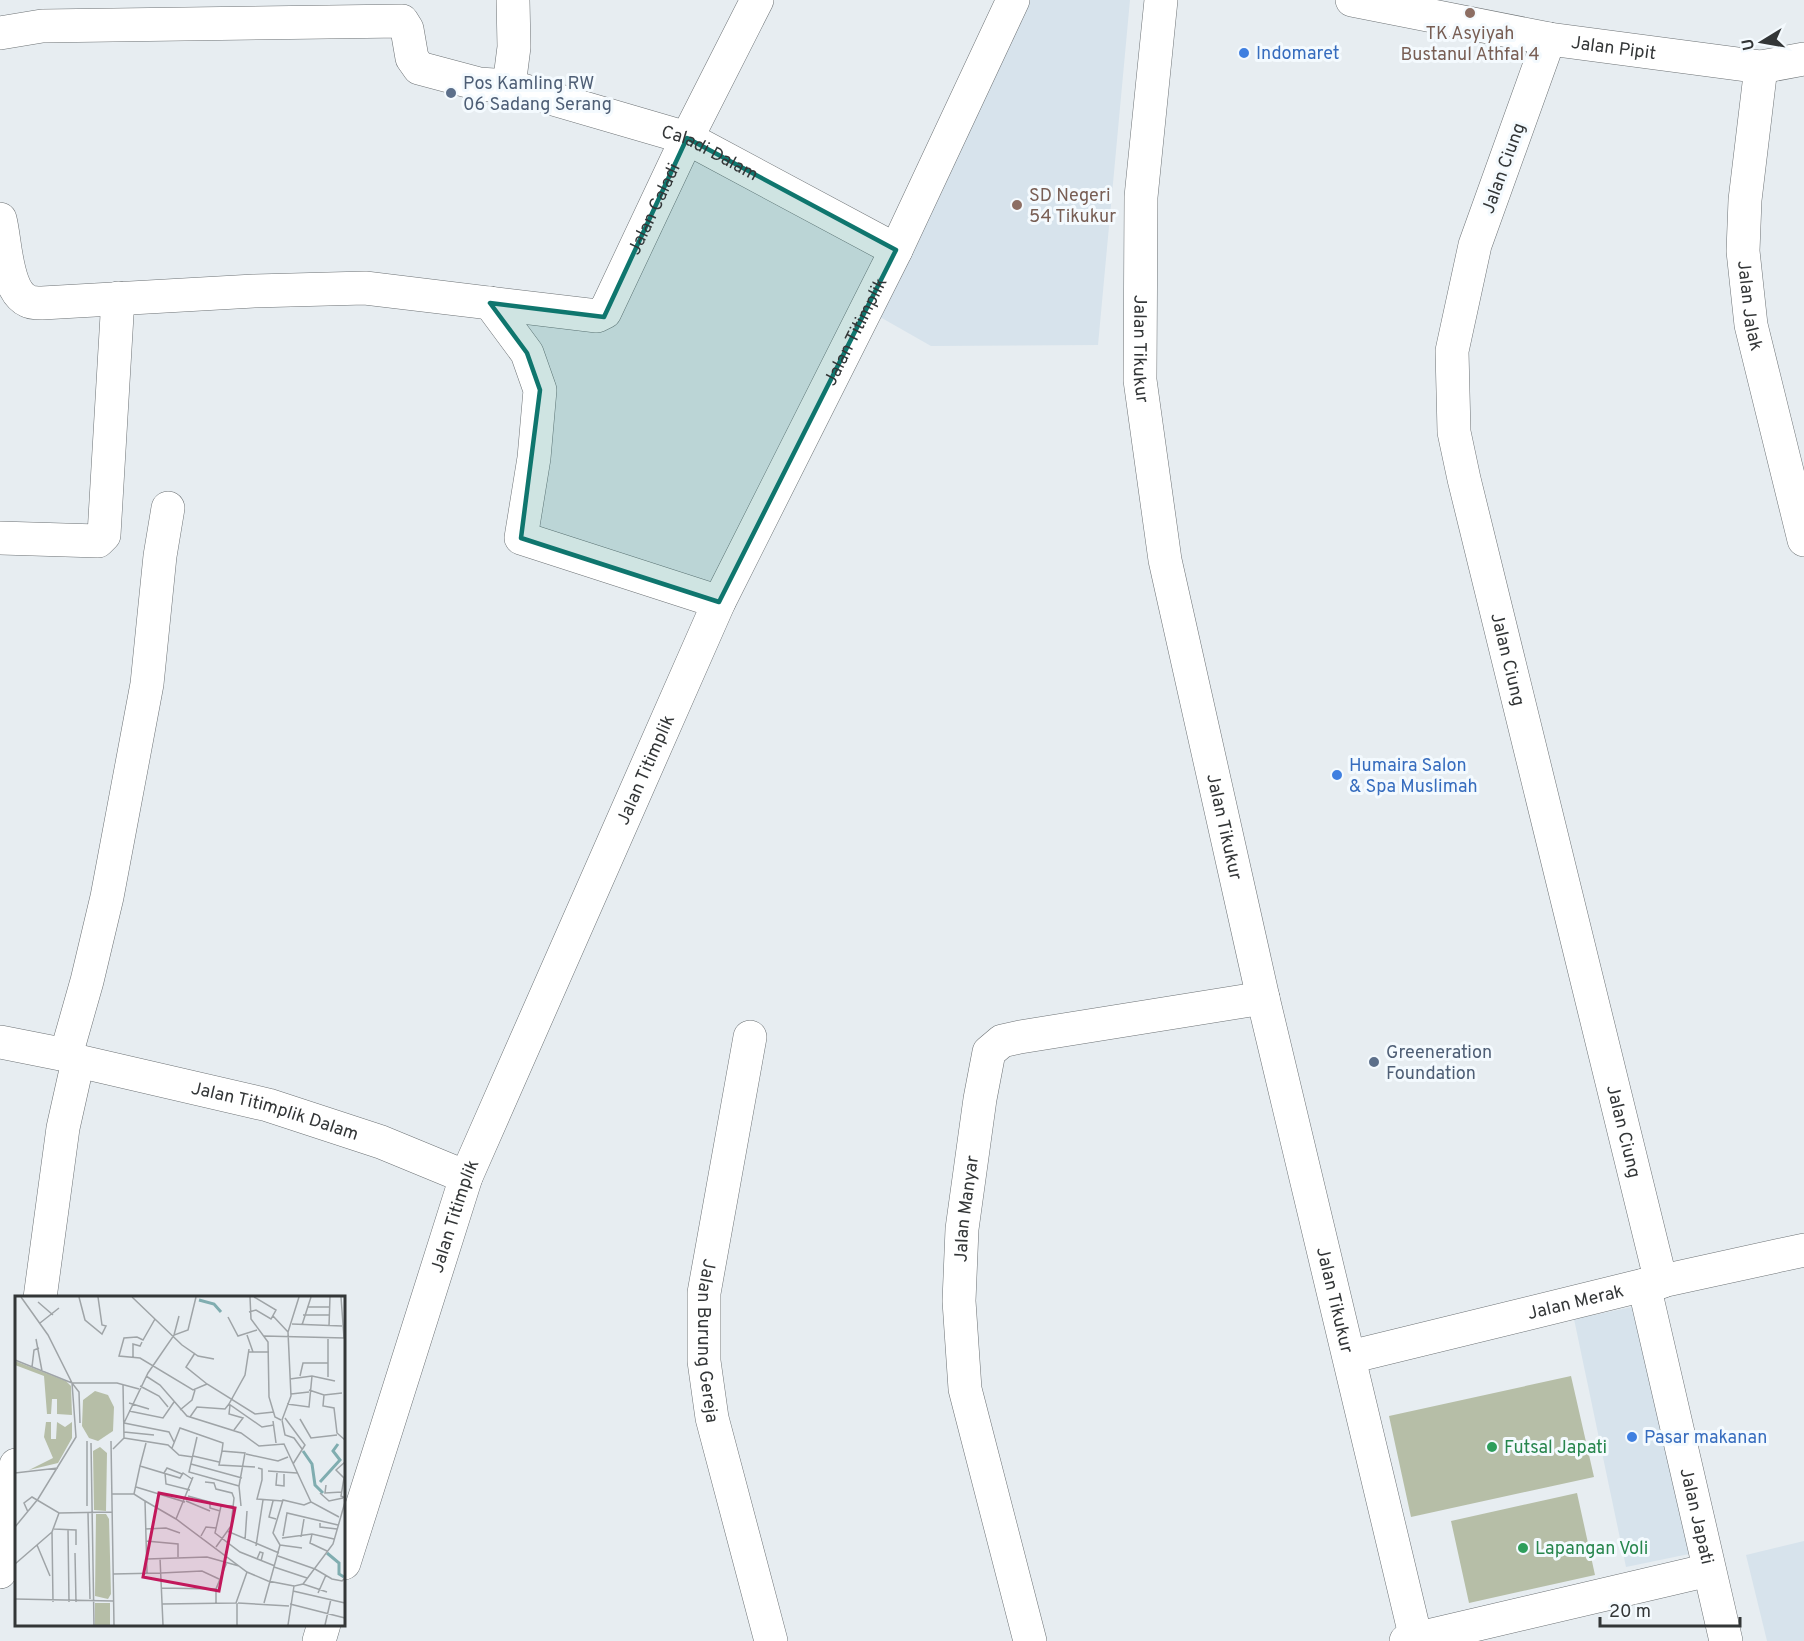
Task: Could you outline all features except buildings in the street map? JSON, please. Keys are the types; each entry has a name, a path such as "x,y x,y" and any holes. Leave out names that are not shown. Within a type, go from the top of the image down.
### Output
{"street":[{"path":"509,86 514,47 513,0"},
{"name":"Jalan Caladi","path":"490,303 597,316 605,312 687,138 757,0"},
{"name":"Jalan Titimplik","path":"345,1560 466,1177 719,602 896,250 1012,0"},
{"name":"Jalan Tikukur","path":"1161,0 1141,197 1140,380 1165,560 1263,998 1350,1357 1411,1640"},
{"name":"Jalan Pipit","path":"1352,0 1549,39 1761,67 1804,58"},
{"path":"0,33 42,26 403,10"},
{"name":"Caladi Dalam","path":"403,10 412,58 419,68 479,84 509,86 687,138 896,250"},
{"name":"Jalan Ciung","path":"1549,39 1475,245 1452,351 1454,432 1653,1283"},
{"name":"Jalan Jalak","path":"1761,67 1745,200 1743,251 1751,325 1804,540"},
{"path":"0,219 9,274 16,291 28,302 365,288 490,303 526,353 540,390 534,458 521,538 719,602"},
{"path":"0,538 98,541 104,535 118,298"},
{"path":"39,1296 72,1058 107,897 147,684 160,556 168,508"},
{"name":"Jalan Manyar","path":"1030,1641 965,1389 959,1301 962,1229 980,1099 989,1052 1002,1041 1020,1037 1263,998"},
{"name":"Jalan Burung Gereja","path":"750,1037 704,1293 704,1361 712,1418 771,1641"},
{"name":"Jalan Titimplik Dalam","path":"0,1042 268,1105 381,1142 466,1177"},
{"name":"Jalan Merak","path":"1350,1357 1653,1283 1804,1250"},
{"name":"Jalan Japati","path":"1653,1283 1709,1570 1726,1641"},
{"path":"0,1572 10,1480"},
{"path":"1411,1640 1709,1570"},
{"path":"319,1641 323,1626"}],"highlighted area":[{"path":"687,138 896,250 719,602 521,538 540,390 527,353 490,303 604,317"}],"shaded area":[{"name":"SD Negeri 54 Tikukur","path":"1018,0 1130,0 1098,345 931,346 873,313"},
{"name":"Pasar makanan","path":"1637,1306 1689,1554 1626,1567 1574,1319"},
{"path":"1804,1541 1804,1641 1767,1641 1746,1555"}],"green space":[{"name":"Futsal Japati","path":"1571,1376 1594,1477 1411,1517 1389,1416"},
{"name":"Lapangan Voli","path":"1577,1493 1595,1575 1469,1603 1451,1521"}],"place":[{"name":"TK Asyiyah Bustanul Athfal 4","path":"1470,13"},
{"name":"Indomaret","path":"1244,53"},
{"name":"Pos Kamling RW 06 Sadang Serang","path":"451,93"},
{"name":"SD Negeri 54 Tikukur","path":"1017,205"},
{"name":"Humaira Salon & Spa Muslimah","path":"1337,775"},
{"name":"Greeneration Foundation","path":"1374,1062"},
{"name":"Pasar makanan","path":"1632,1437"},
{"name":"Futsal Japati","path":"1492,1447"},
{"name":"Lapangan Voli","path":"1523,1548"}]}
